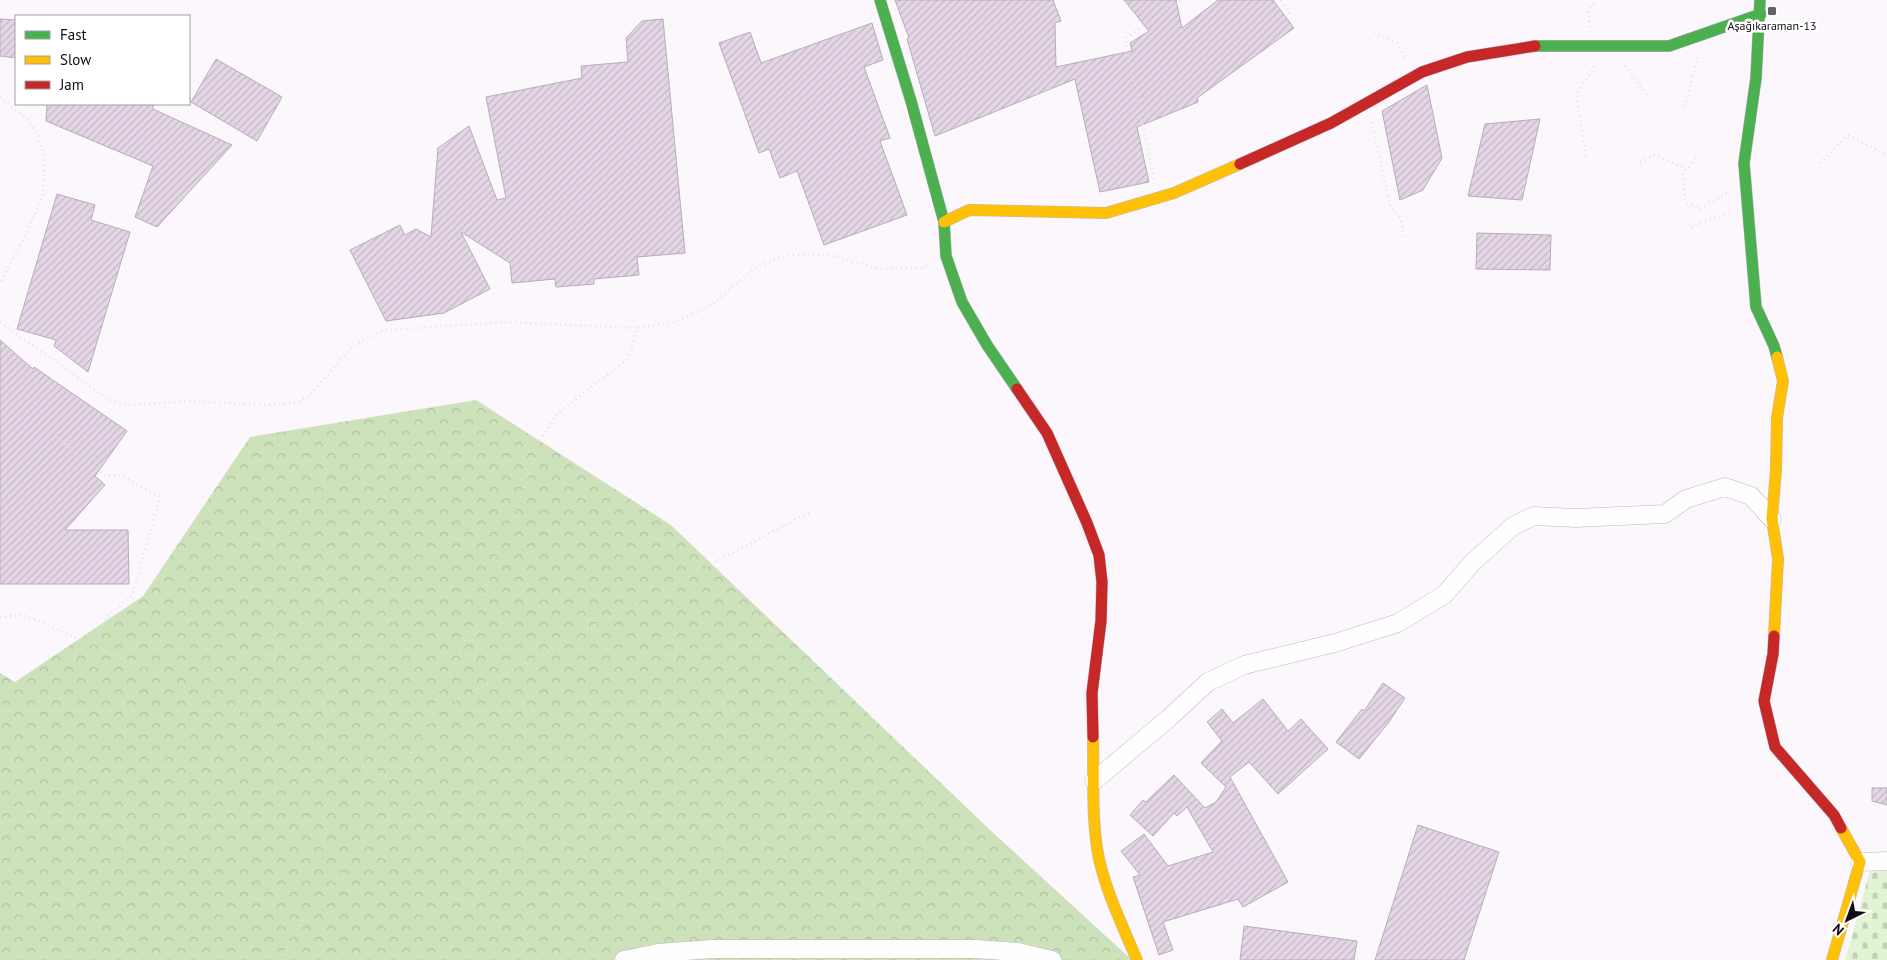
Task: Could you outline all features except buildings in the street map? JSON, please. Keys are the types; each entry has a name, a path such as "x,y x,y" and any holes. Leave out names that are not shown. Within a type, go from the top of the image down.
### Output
{"street":[{"path":"880,0 912,101 944,222 946,256 962,302 987,345 1047,433 1087,522 1098,554 1102,582 1101,621 1092,693 1095,826 1099,858 1106,885 1137,960"},
{"path":"1760,0 1761,14 1756,78 1744,163 1756,307 1774,346 1783,381 1777,418 1776,470 1772,519 1778,558 1773,654 1764,701 1775,747 1834,815 1860,862 1832,960"},
{"path":"944,222 969,210 1106,213 1174,193 1331,123 1422,72 1477,55 1535,46 1669,46 1761,14"},
{"path":"1094,781 1208,682 1244,665 1335,644 1398,624 1444,594 1473,562 1512,526 1534,516 1576,518 1666,514 1686,499 1725,488 1751,496 1772,519"},
{"path":"1860,862 1887,861"},
{"path":"624,960 658,953 713,949 976,949 1018,952 1052,960"}],"path":[{"path":"1158,197 1125,38 1181,0"},
{"path":"1281,0 1291,16"},
{"path":"1593,46 1588,12 1597,0"},
{"path":"1374,32 1397,43 1415,76"},
{"path":"1685,106 1704,34"},
{"path":"1586,156 1576,95 1609,46 1647,94"},
{"path":"0,97 26,118 37,132 44,154 43,196 23,240 0,283"},
{"path":"1366,103 1390,208 1400,218 1406,239"},
{"path":"1820,163 1848,135 1887,155"},
{"path":"1640,162 1654,155 1686,169"},
{"path":"1696,159 1682,173 1685,202 1700,209 1746,182"},
{"path":"1691,227 1747,206"},
{"path":"0,322 110,400 129,406 191,400 265,405 300,402 310,395 354,345 384,330 508,322 637,328 674,322 712,305 754,268 784,256 811,254 835,256 878,269 922,268 946,256"},
{"path":"280,960 300,926 334,881 373,820 395,780 426,731 440,692 479,610 494,560 517,510 540,440 558,413 629,358 637,328"},
{"path":"0,501 58,438 106,476 121,475 160,497 132,596 106,616 95,646"},
{"path":"432,714 610,617 812,511"},
{"path":"0,617 24,615 395,780"}],"green space":[{"path":"476,400 671,525 989,829 1132,960 0,960 0,673 15,682 143,596 250,437"},
{"path":"1887,870 1887,960 1845,960 1870,871"}],"traffic: fast":[{"path":"880,0 911,101 944,222 946,256 962,302 987,345 1017,389"},
{"path":"1760,0 1756,78 1744,163 1756,307 1777,357"},
{"path":"1535,46 1669,46 1761,14"}],"traffic: slow":[{"path":"944,222 969,210 1106,213 1174,193 1240,164"},
{"path":"1774,636 1778,559 1772,519 1776,470 1777,418 1783,381 1777,357"},
{"path":"1093,737 1096,844 1102,872 1111,898 1137,960"},
{"path":"1832,960 1860,862 1841,828"}],"traffic: jam":[{"path":"1240,164 1331,123 1422,72 1467,57 1535,46"},
{"path":"1017,389 1047,433 1087,523 1099,555 1102,582 1101,621 1092,693 1093,737"},
{"path":"1774,636 1773,654 1764,701 1775,747 1834,815 1841,828"}],"place":[{"name":"Aşağıkaraman-13","path":"1772,11"}]}
